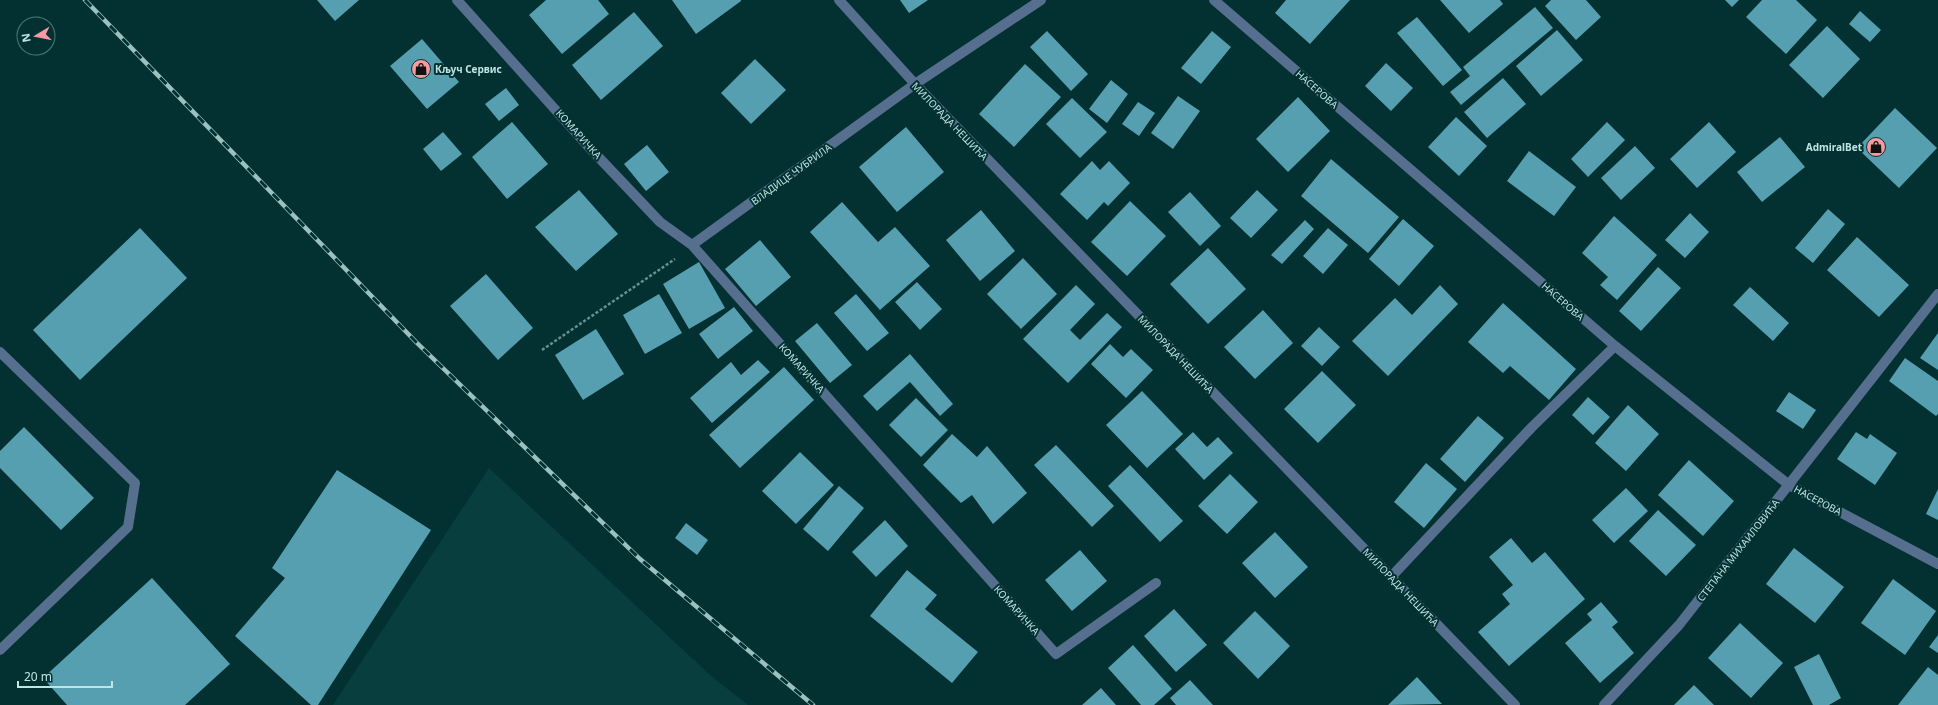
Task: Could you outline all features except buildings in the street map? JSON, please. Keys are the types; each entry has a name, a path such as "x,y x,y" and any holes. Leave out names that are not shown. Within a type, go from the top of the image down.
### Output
{"street":[{"name":"КОМАРИЧКА","path":"457,0 587,144 660,222 692,246 1056,654 1156,583"},
{"name":"МИЛОРАДА НЕШИЋА","path":"839,0 915,84 1515,705"},
{"name":"ВЛАДИЦЕ ЧУБРИЛА","path":"692,246 915,84 1041,0"},
{"name":"НАСЕРОВА","path":"1214,0 1615,346 1790,485 1938,564"},
{"name":"СТЕПАНА МИХАИЛОВИЋА","path":"1604,705 1679,625 1938,294"},
{"path":"1391,576 1532,427 1615,346"},
{"path":"0,352 134,483 128,527 0,650"}],"path":[{"path":"542,350 663,268 692,246"}],"shaded area":[{"path":"489,468 710,675 748,705 333,705"}],"railway":[{"path":"85,0 416,342 640,559 813,705"}],"place":[{"name":"Кључ Сервис","path":"421,69"},
{"name":"AdmiralBet","path":"1876,147"}]}
